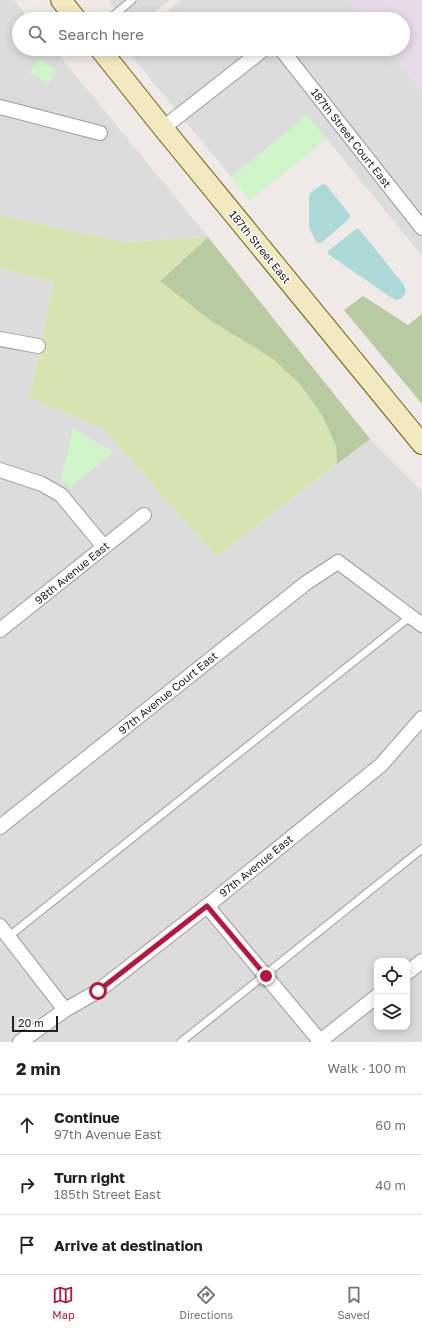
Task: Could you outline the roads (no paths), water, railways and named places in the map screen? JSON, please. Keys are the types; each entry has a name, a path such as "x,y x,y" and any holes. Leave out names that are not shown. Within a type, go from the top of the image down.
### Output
{"street":[{"path":"61,0 70,12"},
{"name":"187th Street East","path":"106,56 422,444"},
{"path":"163,128 255,56"},
{"name":"187th Street Court East","path":"287,56 422,228"},
{"path":"0,108 100,133"},
{"path":"0,339 38,346"},
{"path":"0,470 42,484 61,495 104,547"},
{"name":"98th Avenue East","path":"0,630 144,515"},
{"name":"97th Avenue Court East","path":"0,827 306,583 338,562 411,616"},
{"path":"411,616 422,625"},
{"name":"97th Avenue East","path":"20,1042 65,1010 98,991 207,906 381,765 422,718"},
{"path":"207,906 319,1041 374,998"},
{"path":"4,932 65,1010"},
{"path":"410,971 422,961"}],"lane":[{"path":"117,12 132,0"},
{"path":"4,932 411,616"},
{"path":"181,1042 266,976 422,849"}],"water":[{"path":"323,184 326,185 350,215 349,219 321,243 317,243 309,228 309,198 310,193"},
{"path":"356,229 359,229 404,285 406,292 401,299 396,300 392,298 328,254 328,251"}]}
